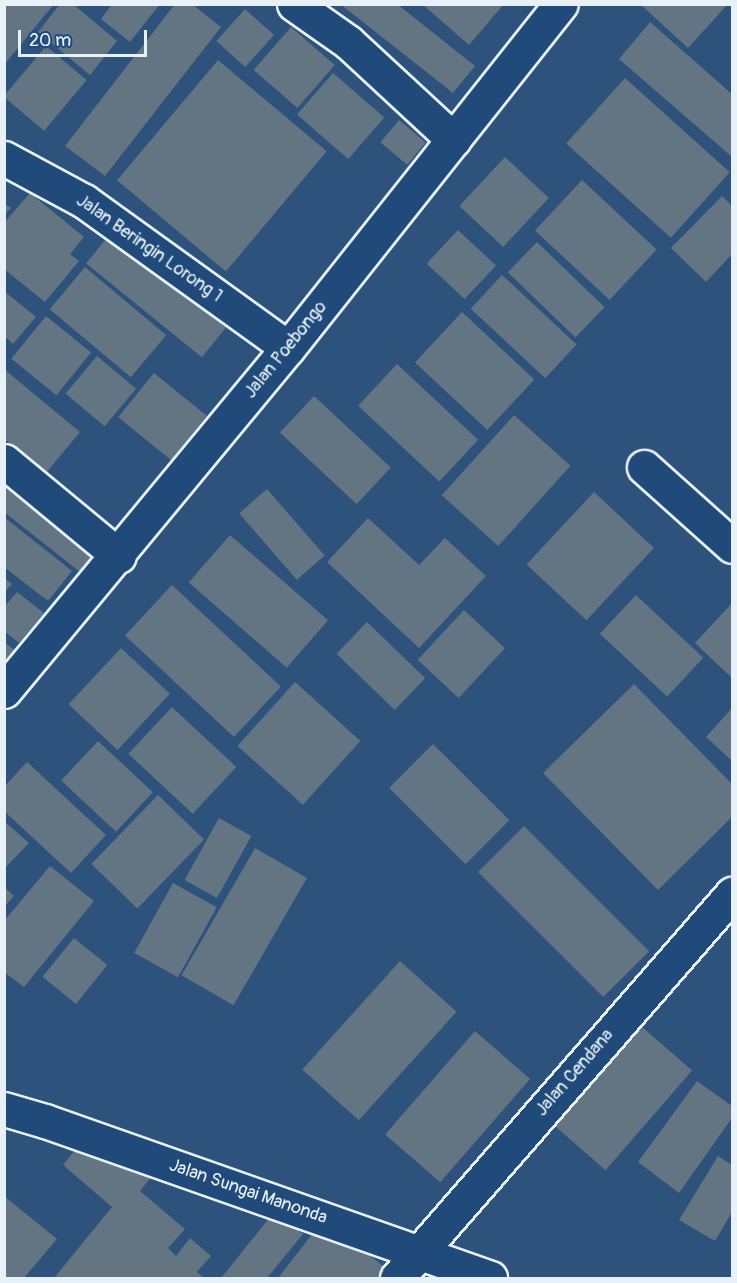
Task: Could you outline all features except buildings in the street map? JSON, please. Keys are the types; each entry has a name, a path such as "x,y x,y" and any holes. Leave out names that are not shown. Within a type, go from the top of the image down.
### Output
{"street":[{"path":"294,4 348,42 454,140"},
{"name":"Jalan Poebongo","path":"4,691 119,556 288,348 561,4"},
{"name":"Jalan Beringin Lorong 1","path":"4,158 84,201 288,348"},
{"path":"4,461 119,556"},
{"path":"644,467 732,546"},
{"name":"Jalan Cendana","path":"397,1278 418,1251 732,894"},
{"name":"Jalan Sungai Manonda","path":"4,1109 45,1121 490,1278"}]}
